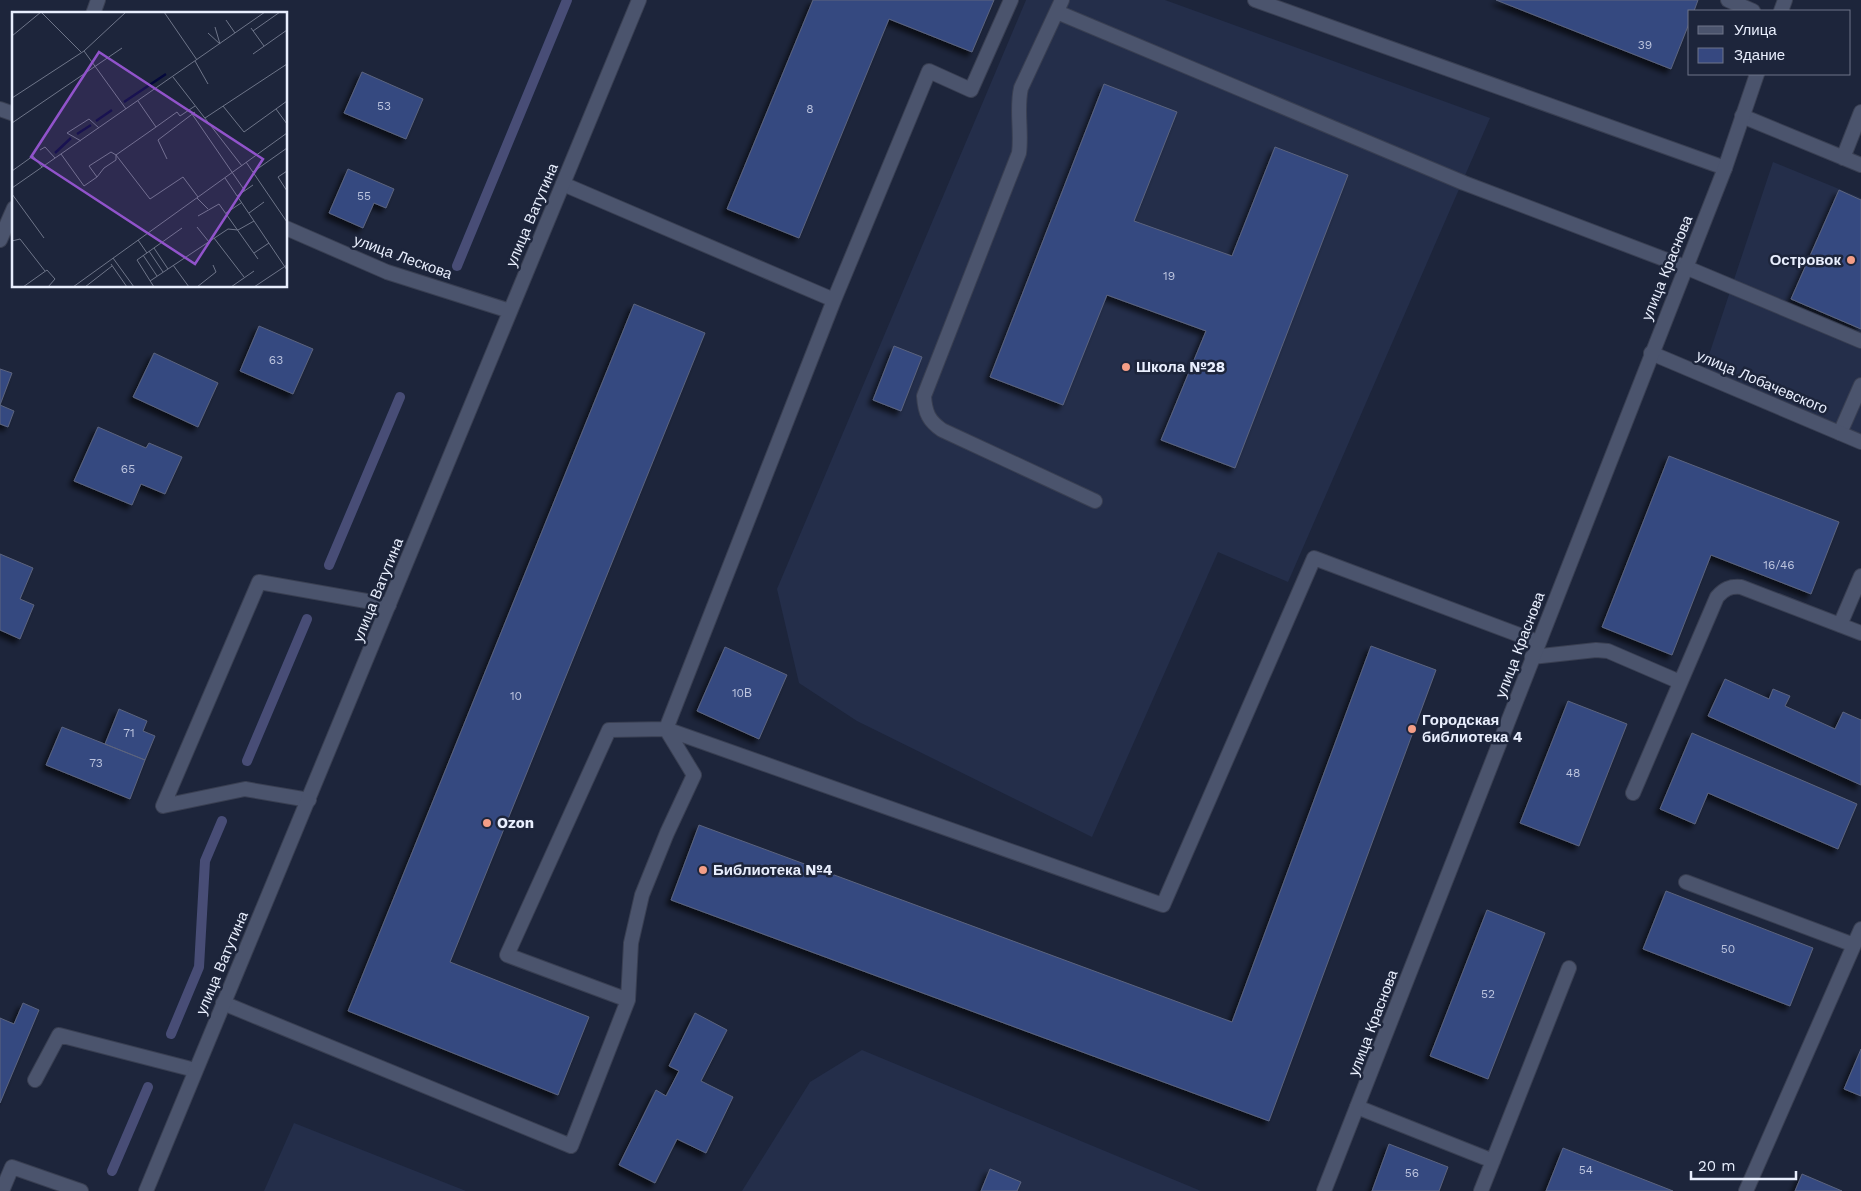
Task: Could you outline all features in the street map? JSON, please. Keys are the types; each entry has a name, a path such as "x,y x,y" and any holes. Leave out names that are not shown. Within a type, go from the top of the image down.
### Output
{"street":[{"path":"93,12 98,0"},
{"name":"улица Ватутина","path":"146,1191 222,1003 309,800 639,0"},
{"path":"666,729 834,300 929,71 971,90 1011,0"},
{"path":"1255,0 1725,168"},
{"path":"1728,0 1751,10"},
{"path":"1095,501 942,430 932,423 925,411 924,396 1019,153 1021,136 1018,102 1021,88 1060,6 1464,182 1685,267 1861,341"},
{"name":"улица Краснова","path":"1324,1191 1725,168 1757,75"},
{"path":"0,109 12,113"},
{"path":"1843,158 1861,112"},
{"path":"1742,116 1861,165"},
{"path":"563,184 834,300"},
{"path":"0,240 12,213"},
{"name":"улица Лескова","path":"288,229 387,272 510,311"},
{"name":"улица Лобачевского","path":"1651,353 1861,442"},
{"path":"1840,433 1861,384"},
{"path":"628,1000 506,954 609,730 666,729 1163,906 1314,558 1538,642"},
{"path":"1840,625 1861,576"},
{"path":"309,800 245,789 164,806 259,582 389,605"},
{"path":"1633,793 1717,597 1723,590 1731,586 1741,587 1861,633"},
{"path":"1532,657 1596,650 1608,651 1680,682"},
{"path":"222,1003 571,1146 628,1000 631,943 642,896 667,833 694,775 666,729"},
{"path":"1686,882 1854,945"},
{"path":"1746,1191 1861,929"},
{"path":"1481,1191 1569,968"},
{"path":"34,1080 59,1035 196,1070"},
{"path":"1357,1107 1493,1161"},
{"path":"2,1191 12,1167 81,1191"}],"shaded area":[{"name":"Школа №28","path":"1026,0 1165,0 1490,118 1288,582 1218,552 1092,837 857,721 799,683 777,589"},
{"path":"1773,162 1861,198 1861,437 1703,373"},
{"path":"862,1050 1201,1191 742,1191 810,1082"},
{"path":"294,1123 466,1191 264,1191"}],"building":[{"path":"813,0 994,0 972,52 889,19 799,238 727,209"},
{"path":"1496,0 1698,0 1694,10 1688,10 1688,26 1671,69"},
{"path":"362,72 423,99 406,139 344,113"},
{"path":"1104,84 1177,112 1134,221 1232,256 1275,147 1348,175 1235,468 1161,440 1206,331 1107,295 1063,405 990,377"},
{"path":"348,169 394,189 386,208 374,203 363,228 329,213"},
{"path":"1839,190 1861,200 1861,329 1791,299"},
{"path":"634,304 705,333 450,962 589,1017 558,1095 348,1011"},
{"path":"259,326 313,349 293,394 240,371"},
{"path":"894,346 922,357 901,411 873,400"},
{"path":"154,353 218,383 198,427 133,397"},
{"path":"0,369 12,373 0,405"},
{"path":"0,405 14,411 8,427 0,424"},
{"path":"98,427 146,448 149,443 182,457 165,494 141,484 132,505 74,481"},
{"path":"1669,456 1839,522 1811,594 1711,555 1672,655 1602,627"},
{"path":"0,554 33,568 20,599 34,605 20,639 0,630"},
{"path":"1371,646 1436,670 1269,1121 671,900 699,825 1232,1022"},
{"path":"725,647 787,675 759,739 697,711"},
{"path":"1725,679 1769,699 1773,689 1790,696 1785,706 1835,729 1843,712 1861,720 1861,785 1708,716"},
{"path":"1568,701 1627,724 1579,846 1520,823"},
{"path":"119,709 147,721 143,731 155,736 145,760 105,744"},
{"path":"62,727 145,760 130,799 46,765"},
{"path":"1692,733 1857,804 1838,849 1708,793 1695,824 1660,809"},
{"path":"1666,891 1813,948 1790,1006 1643,949"},
{"path":"1487,910 1545,933 1488,1079 1430,1056"},
{"path":"23,1003 39,1010 0,1103 0,1018 14,1024"},
{"path":"695,1013 727,1030 701,1081 733,1097 706,1153 677,1139 655,1183 619,1165 656,1090 666,1096 679,1071 669,1066"},
{"path":"1861,1049 1861,1096 1844,1089"},
{"path":"1389,1144 1448,1167 1439,1191 1372,1191"},
{"path":"1563,1148 1673,1191 1546,1191"},
{"path":"990,1169 1021,1182 1017,1191 981,1191"},
{"path":"1802,1174 1842,1191 1795,1191"}],"waterway":[{"path":"457,266 567,0"},
{"path":"329,565 400,397"},
{"path":"247,761 307,619"},
{"path":"171,1034 199,967 205,861 222,821"},
{"path":"112,1171 148,1087"}],"place":[{"name":"Островок","path":"1851,260"},
{"name":"Школа №28","path":"1126,367"},
{"name":"Городская библиотека 4","path":"1412,729"},
{"name":"Ozon","path":"487,823"},
{"name":"Библиотека №4","path":"703,870"}]}
